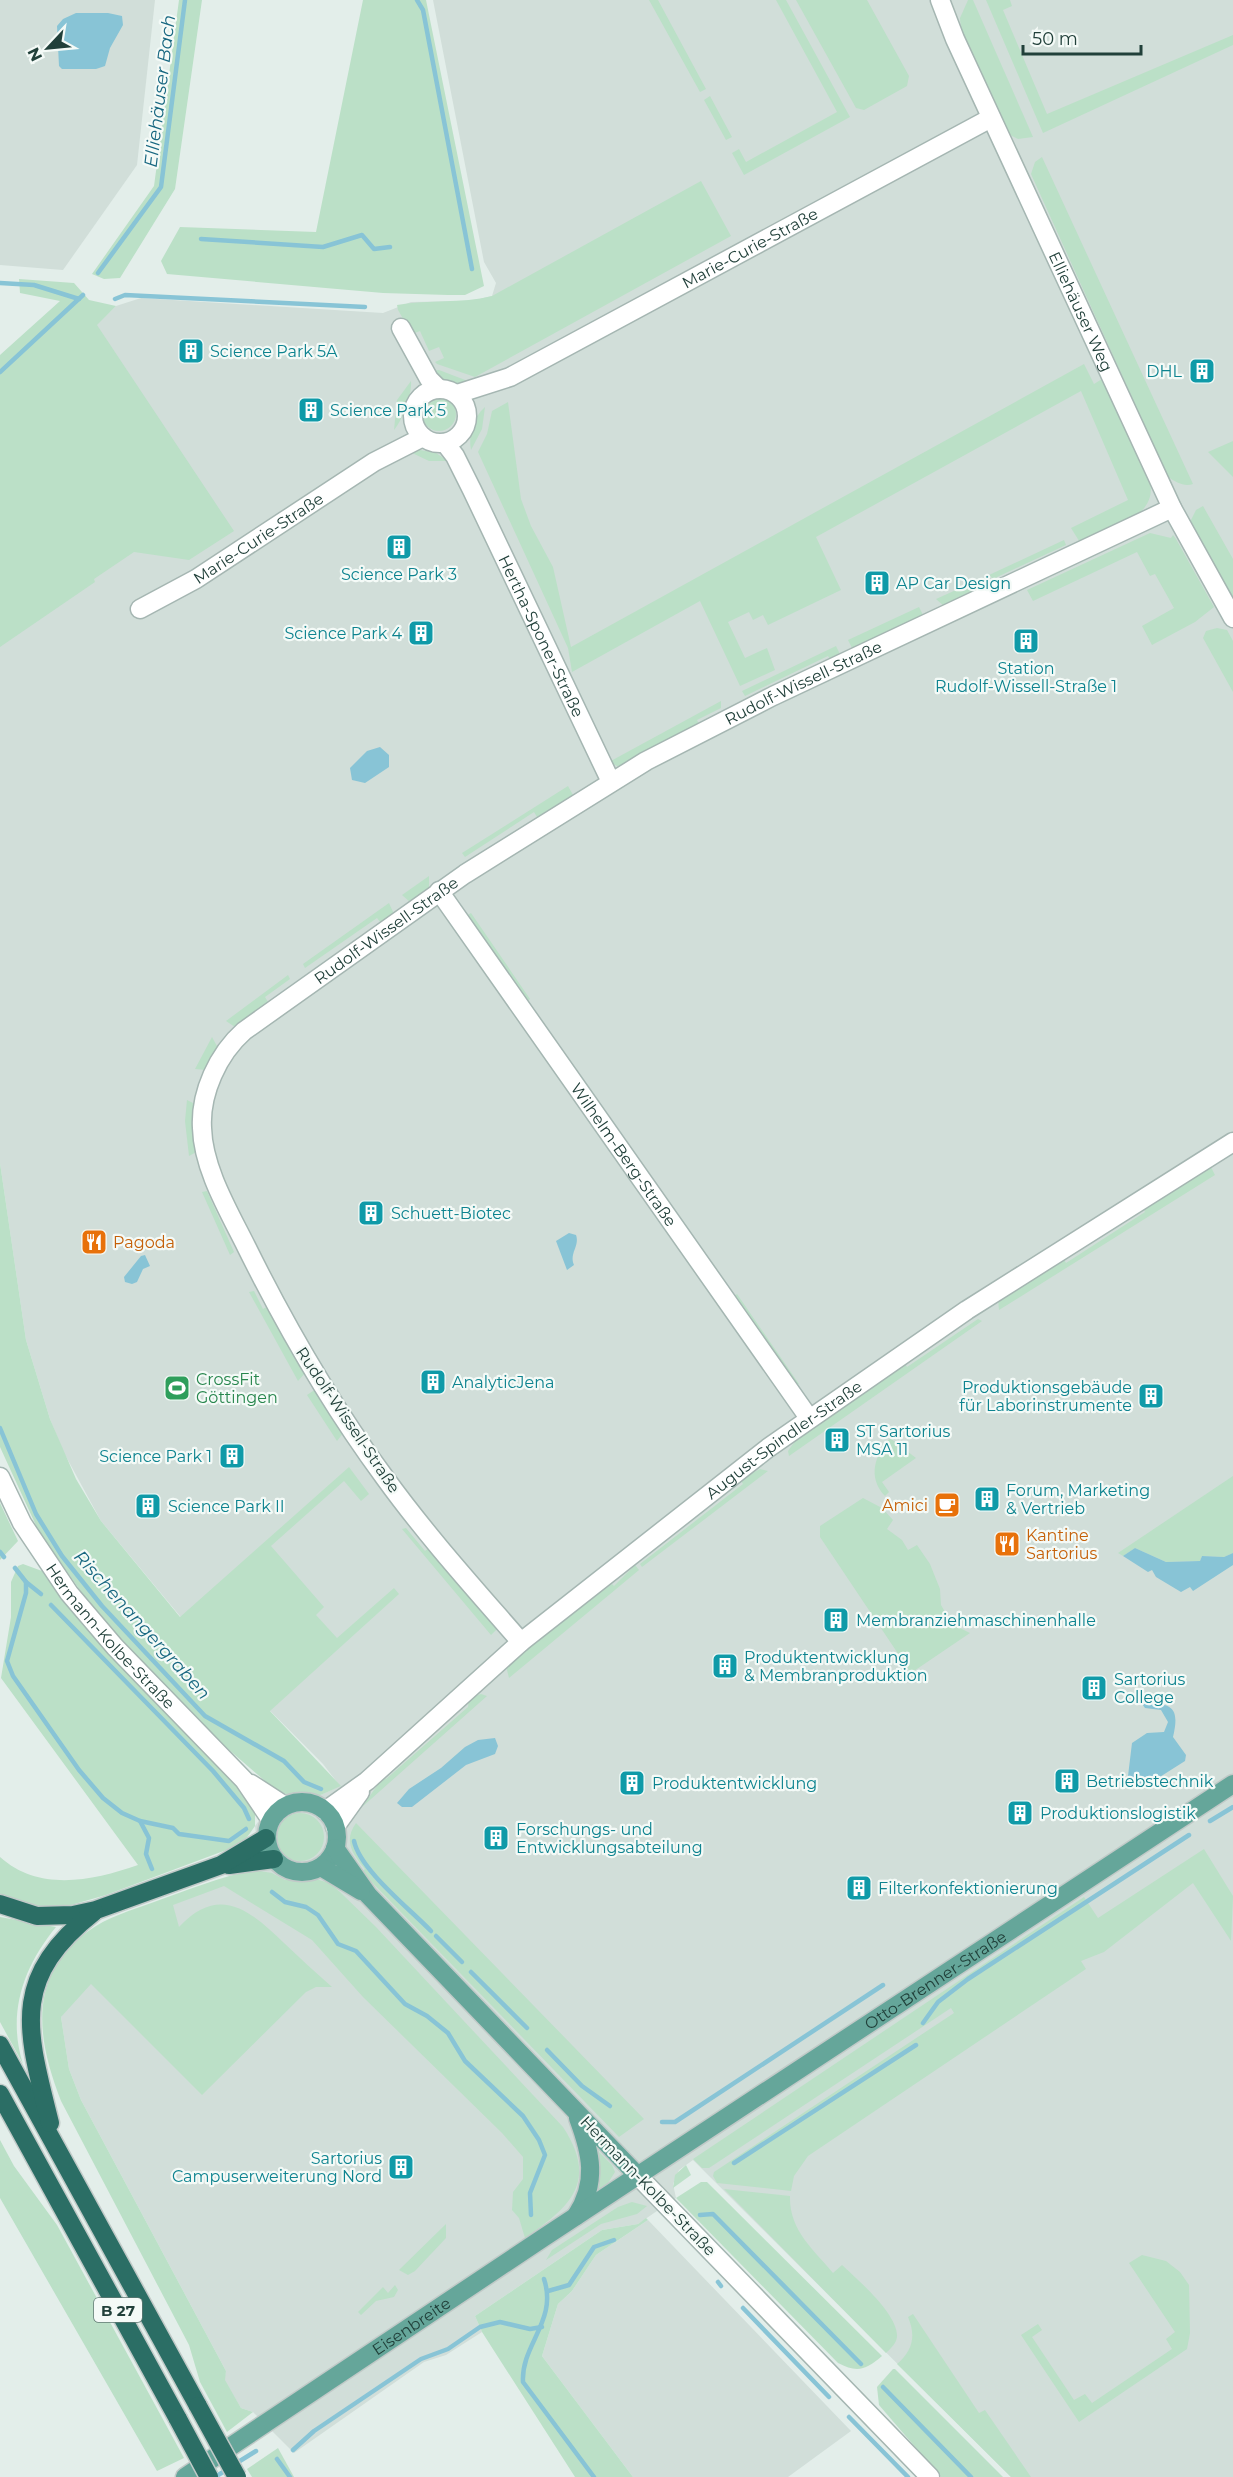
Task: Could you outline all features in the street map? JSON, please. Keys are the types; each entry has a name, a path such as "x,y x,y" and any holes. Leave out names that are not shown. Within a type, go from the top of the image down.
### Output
{"highway":[{"path":"221,1866 268,1829"},
{"path":"0,1904 37,1916 73,1915 96,1910 221,1866 273,1859"},
{"path":"56,2148 30,2036 32,2000 36,1982 50,1955 67,1934 96,1910"},
{"name":"B 27","path":"0,2045 237,2477"},
{"name":"B 27","path":"0,2094 209,2477"}],"main road":[{"name":"Otto-Brenner-Straße","path":"639,2177 1233,1784"},
{"path":"306,1802 325,1811 335,1827 335,1848 321,1867 309,1872 296,1872 284,1868 273,1859 268,1829 285,1806 306,1802"},
{"name":"Hermann-Kolbe-Straße","path":"335,1848 368,1894 639,2177"},
{"name":"Hermann-Kolbe-Straße","path":"321,1867 368,1894"},
{"path":"575,2110 590,2152 592,2172 585,2200 576,2216"},
{"name":"Eisenbreite","path":"185,2477 527,2248 639,2177"}],"street":[{"name":"Elliehäuser Weg","path":"940,0 991,118 1172,508 1233,618"},
{"name":"Marie-Curie-Straße","path":"467,411 510,377 991,118"},
{"path":"404,335 429,380 431,392"},
{"name":"Marie-Curie-Straße","path":"457,394 510,377"},
{"path":"431,392 457,394 467,411 466,425 452,440 430,441 423,437 413,420 414,407 431,392"},
{"name":"Marie-Curie-Straße","path":"374,462 413,420"},
{"name":"Marie-Curie-Straße","path":"140,609 196,579 374,462 423,437"},
{"name":"Hertha-Sponer-Straße","path":"452,440 455,456 611,782"},
{"name":"Rudolf-Wissell-Straße","path":"521,1642 435,1543 386,1480 317,1377 259,1273 223,1199 204,1147 202,1127 209,1085 220,1059 234,1040 312,980 439,891 611,782 773,696 1172,508"},
{"name":"Wilhelm-Berg-Straße","path":"439,891 809,1418"},
{"name":"August-Spindler-Straße","path":"325,1811 367,1781 521,1642 707,1494 809,1418 967,1310 1233,1142"},
{"name":"Hermann-Kolbe-Straße","path":"0,1477 31,1540 80,1608 244,1779 285,1806"},
{"name":"Hermann-Kolbe-Straße","path":"244,1779 268,1829"},
{"name":"August-Spindler-Straße","path":"335,1827 367,1781"},
{"name":"Hermann-Kolbe-Straße","path":"639,2177 930,2477"}],"shaded area":[{"path":"0,0 155,0 137,165 63,270 0,265"},
{"path":"433,0 1233,0 1233,2477 1011,2477 693,2160 679,2170 673,2184 676,2198 638,2224 602,2230 475,2316 482,2332 446,2355 424,2362 294,2453 253,2412 241,2408 224,2380 226,2371 81,2100 69,2069 61,2017 91,1953 206,1884 254,1870 258,1849 255,1826 271,1804 286,1794 316,1797 340,1786 323,1764 199,1639 101,1521 63,1451 50,1419 26,1340 0,1163 0,428 50,369 116,306 141,298 383,313 411,302 471,301 492,296 496,283 484,262"},
{"path":"648,2220 851,2431 788,2477 633,2477 542,2356 558,2304 572,2291 596,2255"}],"green space":[{"path":"179,0 202,0 175,189 120,278 104,279 92,274 154,186"},
{"path":"363,0 426,0 484,286 465,295 383,293 167,274 161,261 180,227 316,232"},
{"path":"649,0 658,0 706,89 700,92"},
{"path":"776,0 786,0 850,117 744,175 732,153 739,149 746,162 837,112"},
{"path":"796,0 867,0 909,76 907,86 864,110 856,108"},
{"path":"968,0 973,0 1033,137 1018,139 1010,135 961,30 960,18"},
{"path":"986,0 1010,0 1012,6 1003,10 1047,114 1233,35 1233,45 1043,133"},
{"path":"710,96 732,137 726,140 704,100"},
{"path":"1042,157 1193,484 1183,484 1168,477 1031,174 1035,162"},
{"path":"701,181 731,236 475,377 437,364 435,362 444,358 439,347 429,351 420,331 412,334 398,310 397,305 469,300 492,296"},
{"path":"19,279 74,283 89,300 116,306 97,325 234,531 189,560 134,552 94,579 95,582 0,647 0,355 60,301 20,293"},
{"path":"1084,364 1094,384 1102,379 1150,483 1150,495 1146,505 1138,514 1128,522 1081,544 1071,528 1128,500 1081,391 816,537 841,590 768,625 763,615 753,620 749,612 728,622 745,658 767,648 775,670 740,686 700,601 572,672 568,648 478,452 487,434 492,411 508,402 521,499 531,526 553,567 571,647"},
{"path":"439,370 473,383 451,383 433,371"},
{"path":"411,381 406,407 394,430 397,400"},
{"path":"439,397 451,402 456,414 451,426 439,431 427,426 422,414 427,402"},
{"path":"485,407 482,429 471,450 472,427 477,416"},
{"path":"1233,441 1233,477 1208,452"},
{"path":"415,449 436,453 448,461 429,461 408,451"},
{"path":"1203,506 1233,559 1233,602 1190,522 1196,510"},
{"path":"1150,533 1171,538 1173,535 1214,607 1195,622 1152,645 1142,626 1174,608 1155,574 1150,576 1137,552 1033,601 1027,590"},
{"path":"1064,540 1066,545 993,579 989,575"},
{"path":"976,581 980,591 945,607 936,599"},
{"path":"919,607 924,617 853,650 848,640"},
{"path":"1217,628 1227,630 1233,641 1233,692 1203,638 1206,631"},
{"path":"836,646 841,656 831,661 828,656 745,696 742,691"},
{"path":"721,701 721,708 697,720 699,724 627,764 619,767 609,762"},
{"path":"568,786 573,795 537,817 534,812 465,857 462,853"},
{"path":"429,876 429,889 410,902 402,895"},
{"path":"389,903 394,914 381,923 377,918 305,968 303,964"},
{"path":"471,913 530,999 526,1002 466,916"},
{"path":"288,975 290,979 265,997 268,1002 235,1027 226,1021"},
{"path":"212,1037 218,1048 206,1070 195,1069"},
{"path":"187,1100 197,1105 200,1150 189,1156 185,1121"},
{"path":"0,1163 26,1340 50,1419 76,1479 101,1521 180,1617 349,1467 369,1494 361,1501 344,1481 271,1546 324,1607 316,1615 337,1638 394,1588 399,1594 270,1711 341,1786 316,1797 286,1794 272,1787 220,1742 96,1613 39,1532 0,1447"},
{"path":"1210,1165 1215,1175 999,1310 998,1299 1063,1258 1066,1263 1145,1212 1143,1207"},
{"path":"207,1191 234,1252 230,1255 202,1192"},
{"path":"254,1291 263,1309 268,1306 306,1372 298,1381 249,1292"},
{"path":"737,1294 799,1384 795,1386 733,1297"},
{"path":"978,1319 982,1321 789,1456 788,1451 798,1437 904,1362 907,1367"},
{"path":"317,1391 344,1432 337,1441 307,1395"},
{"path":"890,1438 916,1458 882,1482 889,1492 885,1496 876,1481 875,1466 880,1452"},
{"path":"760,1469 768,1471 642,1567 640,1564 743,1484 740,1479"},
{"path":"1233,1476 1233,1553 1224,1557 1202,1556 1200,1561 1166,1562 1135,1548 1123,1556 1118,1553"},
{"path":"863,1498 882,1508 893,1520 887,1529 902,1540 908,1550 917,1545 930,1564 940,1589 941,1605 952,1624 970,1633 911,1673 820,1537 820,1526"},
{"path":"0,1503 18,1541 0,1560"},
{"path":"406,1528 425,1551 430,1547 496,1624 497,1629 491,1635 402,1529"},
{"path":"23,1564 42,1571 237,1787 255,1814 255,1826 243,1843 106,1895 71,1905 41,1907 0,1894 0,1857 15,1868 32,1875 66,1880 84,1879 138,1865 1,1678 11,1617 11,1582 18,1566"},
{"path":"635,1565 639,1570 509,1678 506,1666 598,1589 601,1592 612,1584 614,1586"},
{"path":"481,1694 487,1696 362,1807 384,1776 386,1779 468,1707 469,1698"},
{"path":"295,1813 305,1813 317,1820 324,1832 324,1842 317,1854 305,1861 295,1861 280,1850 276,1842 276,1832 287,1817"},
{"path":"356,1823 644,2119 619,2137 362,1872 365,1869 353,1853 350,1842 350,1836"},
{"path":"1204,1849 1233,1896 1231,1941 1193,1883 1104,1952 1081,1961 1086,1969 808,2156 794,2176 791,2191 717,2183 713,2176 714,2172 954,2013 951,2008 709,2168 702,2168 693,2159 1084,1897 1098,1918"},
{"path":"254,1870 272,1873 285,1880 319,1880 329,1883 340,1892 376,1927 563,2127 574,2146 579,2163 579,2178 566,2204 525,2238 519,2218 512,2210 513,2192 523,2179 523,2157 502,2133 363,1997 312,1940 224,1886 173,1905 179,1927 194,1914 221,1904 246,1912 271,1931 332,1987 316,1987 306,1992 202,2095 91,1984 61,2017 69,2069 81,2100 226,2371 225,2380 241,2408 253,2412 227,2432 200,2382 189,2345 61,2101 46,2055 42,2010 46,1989 54,1969 68,1950 87,1932 120,1914 191,1888"},
{"path":"0,1917 56,1927 35,1958 21,1992 17,2027 18,2045 23,2064 0,2022"},
{"path":"0,2140 14,2166 57,2225 184,2458 157,2471 0,2198"},
{"path":"590,2143 612,2165 615,2172 608,2183 589,2196"},
{"path":"686,2165 691,2175 673,2188 675,2175"},
{"path":"701,2182 707,2182 882,2356 861,2369 838,2363 676,2198"},
{"path":"724,2189 790,2196 793,2219 810,2247 833,2273 842,2265 867,2288 891,2318 897,2337 891,2348 886,2353"},
{"path":"632,2202 647,2206 637,2214 601,2224 546,2260 552,2250 618,2207"},
{"path":"646,2218 648,2220 596,2255 572,2291 558,2304 542,2356 633,2477 575,2477 482,2332 475,2316 602,2230 638,2224"},
{"path":"446,2224 446,2238 415,2271 408,2275 399,2270"},
{"path":"1142,2255 1166,2261 1180,2272 1189,2285 1190,2333 1187,2349 1079,2422 1021,2335 1038,2324 1042,2330 1032,2337 1074,2400 1085,2394 1092,2403 1172,2349 1166,2339 1175,2332 1129,2263"},
{"path":"395,2285 398,2290 394,2297 376,2301 361,2315 358,2312 383,2287 388,2293"},
{"path":"913,2314 979,2413 985,2410 1031,2477 1011,2477 897,2364 907,2353 912,2342 912,2330 908,2317"},
{"path":"893,2369 1003,2477 941,2477 879,2405 877,2387"},
{"path":"278,2448 294,2477 252,2477 247,2469"}],"water":[{"path":"76,13 108,13 122,16 123,25 110,48 105,66 96,69 62,69 59,66 57,26 63,19"},
{"path":"380,747 389,755 389,767 365,783 352,780 350,768 367,751"},
{"path":"569,1233 576,1235 577,1243 573,1257 574,1265 567,1270 556,1241"},
{"path":"145,1255 150,1266 143,1269 137,1282 132,1284 125,1282 124,1277 141,1256"},
{"path":"1135,1548 1166,1562 1200,1561 1202,1556 1224,1557 1233,1553 1233,1565 1193,1591 1190,1587 1181,1592 1156,1577 1152,1570 1148,1572 1123,1556"},
{"path":"1140,1701 1165,1705 1174,1712 1173,1737 1186,1755 1185,1761 1144,1787 1135,1785 1128,1776 1132,1743 1147,1733 1164,1732 1168,1722 1161,1710 1145,1708"},
{"path":"495,1738 498,1746 495,1754 466,1765 412,1807 402,1807 397,1803 409,1789 441,1768 465,1747 478,1740"}],"waterway":[{"name":"Elliehäuser Bach","path":"98,273 161,187 185,0"},
{"path":"417,0 423,10 472,269"},
{"path":"201,239 323,247 362,235 374,249 390,247"},
{"path":"0,283 34,285 79,299"},
{"name":"Elliehäuser Bach","path":"0,372 83,295"},
{"path":"115,299 125,295 365,307"},
{"name":"Rischenangergraben","path":"0,1428 36,1514 62,1556 102,1606 205,1716 284,1761 304,1782 321,1789"},
{"name":"Elliehäuser Bach","path":"0,1552 4,1557"},
{"name":"Elliehäuser Bach","path":"15,1568 26,1582 26,1593 7,1661 13,1676 79,1770 103,1798 122,1813 140,1821 149,1838 146,1854 152,1869"},
{"path":"26,1582 41,1594"},
{"path":"51,1605 213,1771 244,1808 249,1819"},
{"path":"1210,1821 1233,1807"},
{"path":"140,1821 173,1828 179,1834 229,1841 246,1829"},
{"path":"923,2023 938,2002 968,1979 1189,1835"},
{"name":"Rischenangergraben","path":"354,1841 358,1852 375,1876 431,1931"},
{"name":"Elliehäuser Bach","path":"272,1892 285,1902 306,1907 318,1915 338,1944 356,1951 405,2004 427,2016 448,2033 465,2061 523,2116 539,2140 545,2155 530,2193 531,2215"},
{"name":"Rischenangergraben","path":"436,1936 462,1962"},
{"name":"Rischenangergraben","path":"471,1972 527,2028"},
{"path":"662,2122 675,2122 883,1985"},
{"path":"734,2163 916,2045"},
{"name":"Rischenangergraben","path":"547,2050 582,2086 610,2106"},
{"name":"Rischenangergraben","path":"700,2215 713,2214 861,2364"},
{"path":"548,2291 569,2285 594,2247 614,2240"},
{"path":"544,2279 547,2294 546,2307 543,2320 527,2356 523,2382 594,2477"},
{"path":"718,2282 721,2286"},
{"path":"743,2308 829,2397"},
{"path":"293,2450 314,2431 421,2359 448,2349 480,2327 500,2322 530,2329 542,2327"},
{"name":"Rischenangergraben","path":"883,2387 971,2477"},
{"path":"849,2417 908,2477"},
{"path":"235,2464 256,2451"},
{"path":"277,2459 290,2477"},
{"path":"215,2477 228,2469"}],"place":[{"name":"Science Park 5A","path":"191,351"},
{"name":"DHL","path":"1202,371"},
{"name":"Science Park 5","path":"311,410"},
{"name":"Science Park 3","path":"399,547"},
{"name":"AP Car Design","path":"877,583"},
{"name":"Science Park 4","path":"421,633"},
{"name":"Station Rudolf-Wissell-Straße 1","path":"1026,641"},
{"name":"Schuett-Biotec","path":"371,1213"},
{"name":"Pagoda","path":"94,1242"},
{"name":"AnalyticJena","path":"433,1382"},
{"name":"CrossFit Göttingen","path":"177,1388"},
{"name":"Produktionsgebäude für Laborinstrumente","path":"1151,1396"},
{"name":"ST Sartorius MSA 11","path":"837,1440"},
{"name":"Science Park 1","path":"232,1456"},
{"name":"Forum, Marketing & Vertrieb","path":"987,1499"},
{"name":"Amici","path":"947,1505"},
{"name":"Science Park II","path":"148,1506"},
{"name":"Kantine Sartorius","path":"1007,1544"},
{"name":"Membranziehmaschinenhalle","path":"836,1620"},
{"name":"Produktentwicklung & Membranproduktion","path":"725,1666"},
{"name":"Sartorius College","path":"1094,1688"},
{"name":"Betriebstechnik","path":"1067,1781"},
{"name":"Produktentwicklung","path":"632,1783"},
{"name":"Produktionslogistik","path":"1020,1813"},
{"name":"Forschungs- und Entwicklungsabteilung","path":"496,1838"},
{"name":"Filterkonfektionierung","path":"859,1888"},
{"name":"Sartorius Campuserweiterung Nord","path":"401,2167"}]}
